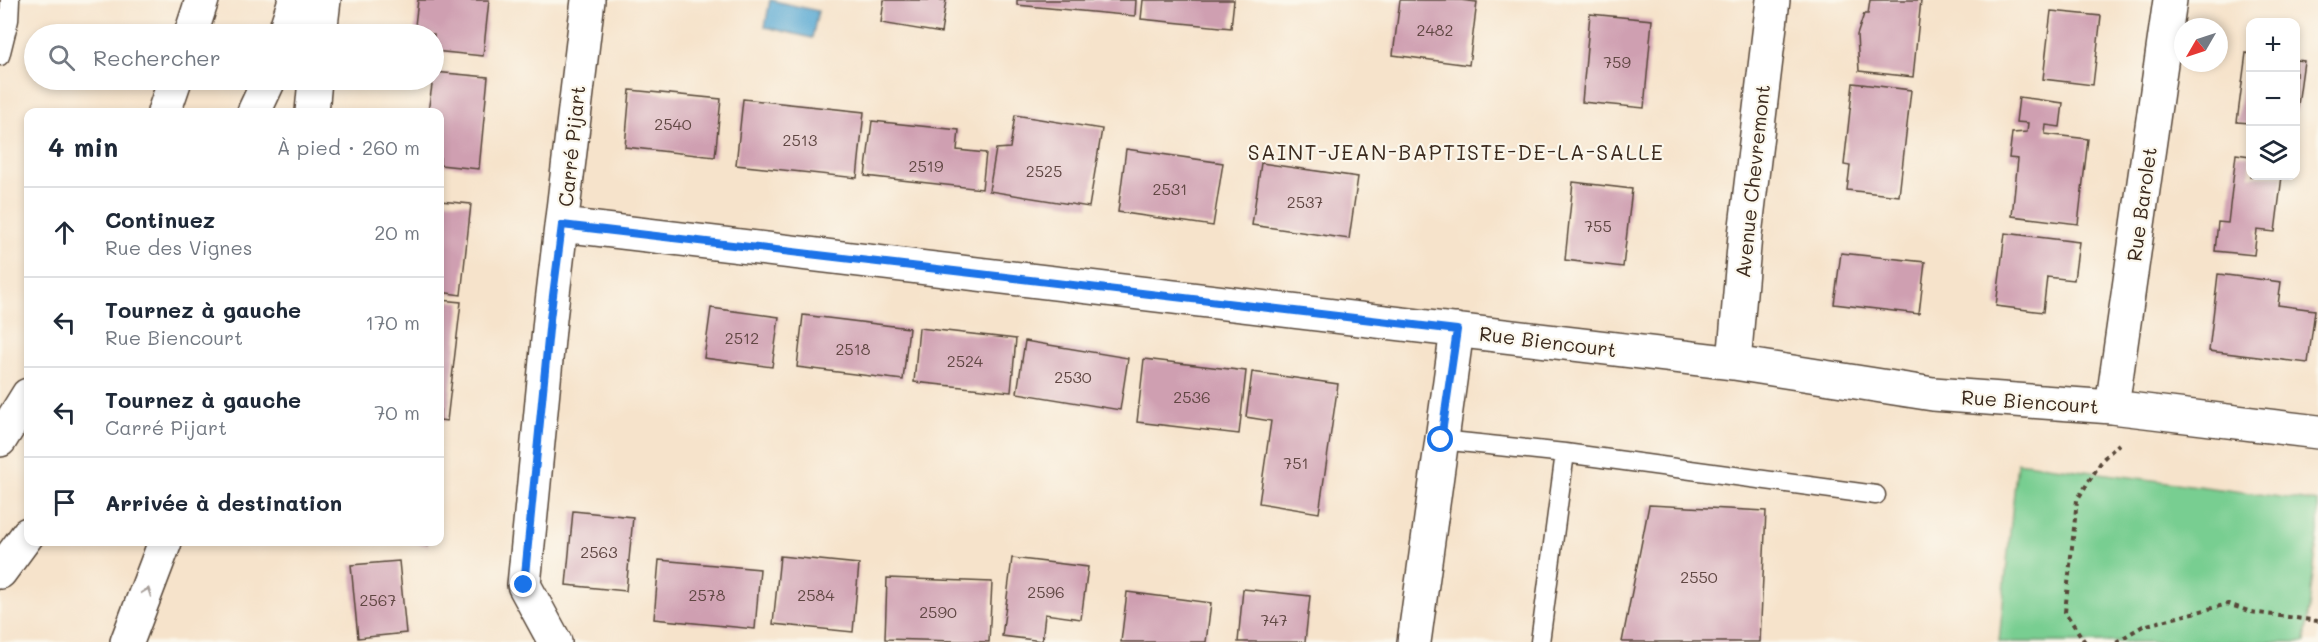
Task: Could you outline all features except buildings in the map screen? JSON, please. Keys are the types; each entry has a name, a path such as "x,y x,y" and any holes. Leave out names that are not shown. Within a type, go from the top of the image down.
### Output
{"main road":[{"path":"194,24 202,0"},
{"path":"287,24 295,0"},
{"path":"321,24 324,0"},
{"name":"Carré Pijart","path":"555,642 524,585 550,319 588,0"},
{"name":"Avenue Chevremont","path":"1734,363 1745,235 1773,0"},
{"name":"Rue Barolet","path":"2112,407 2170,0"},
{"path":"166,108 172,90"},
{"path":"256,108 264,90"},
{"path":"312,108 314,90"},
{"name":"Rue Biencourt","path":"562,225 1734,363 1933,394 2112,407 2318,432"},
{"path":"1414,642 1457,330"},
{"path":"0,440 24,401"},
{"path":"0,572 24,539"},
{"path":"127,642 163,546"}],"lane":[{"path":"0,56 9,21 10,0"},
{"path":"1441,440 1565,453 1876,495"},
{"path":"1540,642 1565,453"}],"path":[{"path":"2085,642 2064,612 2077,500 2103,459 2152,412"},
{"path":"2116,642 2143,626 2228,604 2251,612 2318,621"}],"green space":[{"path":"2017,462 2318,502 2318,532 2305,642 1999,642"}],"water":[{"path":"770,0 818,11 812,38 765,27"}],"district":[{"name":"SAINT-JEAN-BAPTISTE-DE-LA-SALLE","path":"1456,151"}],"route":[{"path":"524,585 550,319 562,225 1457,330 1441,440"}]}
